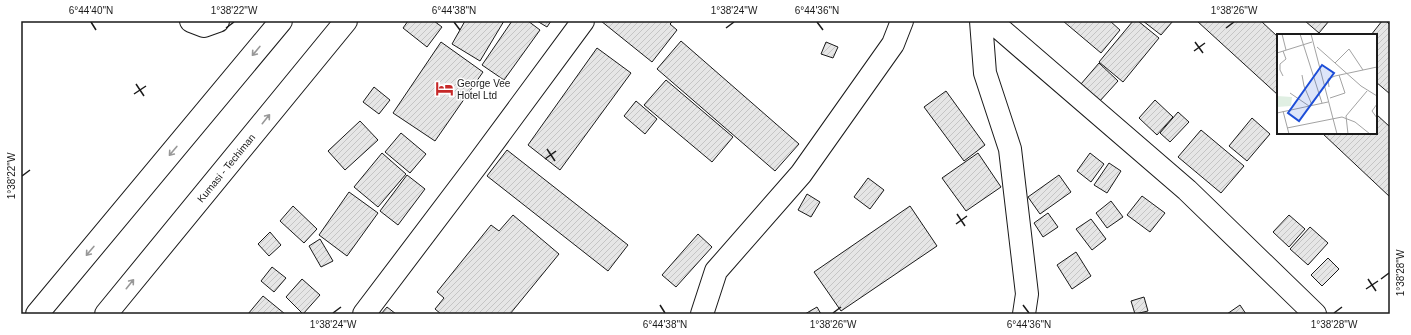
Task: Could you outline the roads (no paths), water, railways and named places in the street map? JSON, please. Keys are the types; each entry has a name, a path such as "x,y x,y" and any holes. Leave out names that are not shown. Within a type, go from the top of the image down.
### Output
{"main road":[{"path":"191,21 204,26 218,21"},
{"path":"37,314 281,21"},
{"name":"Kumasi - Techiman","path":"106,314 346,21"},
{"path":"364,314 583,21"},
{"path":"702,314 716,271 801,174 893,44 902,21"},
{"path":"981,21 985,73 1010,149 1027,294 1024,314"},
{"path":"991,21 1187,190 1315,314"}],"place":[{"name":"George Vee Hotel Ltd","path":"444,89"}]}
